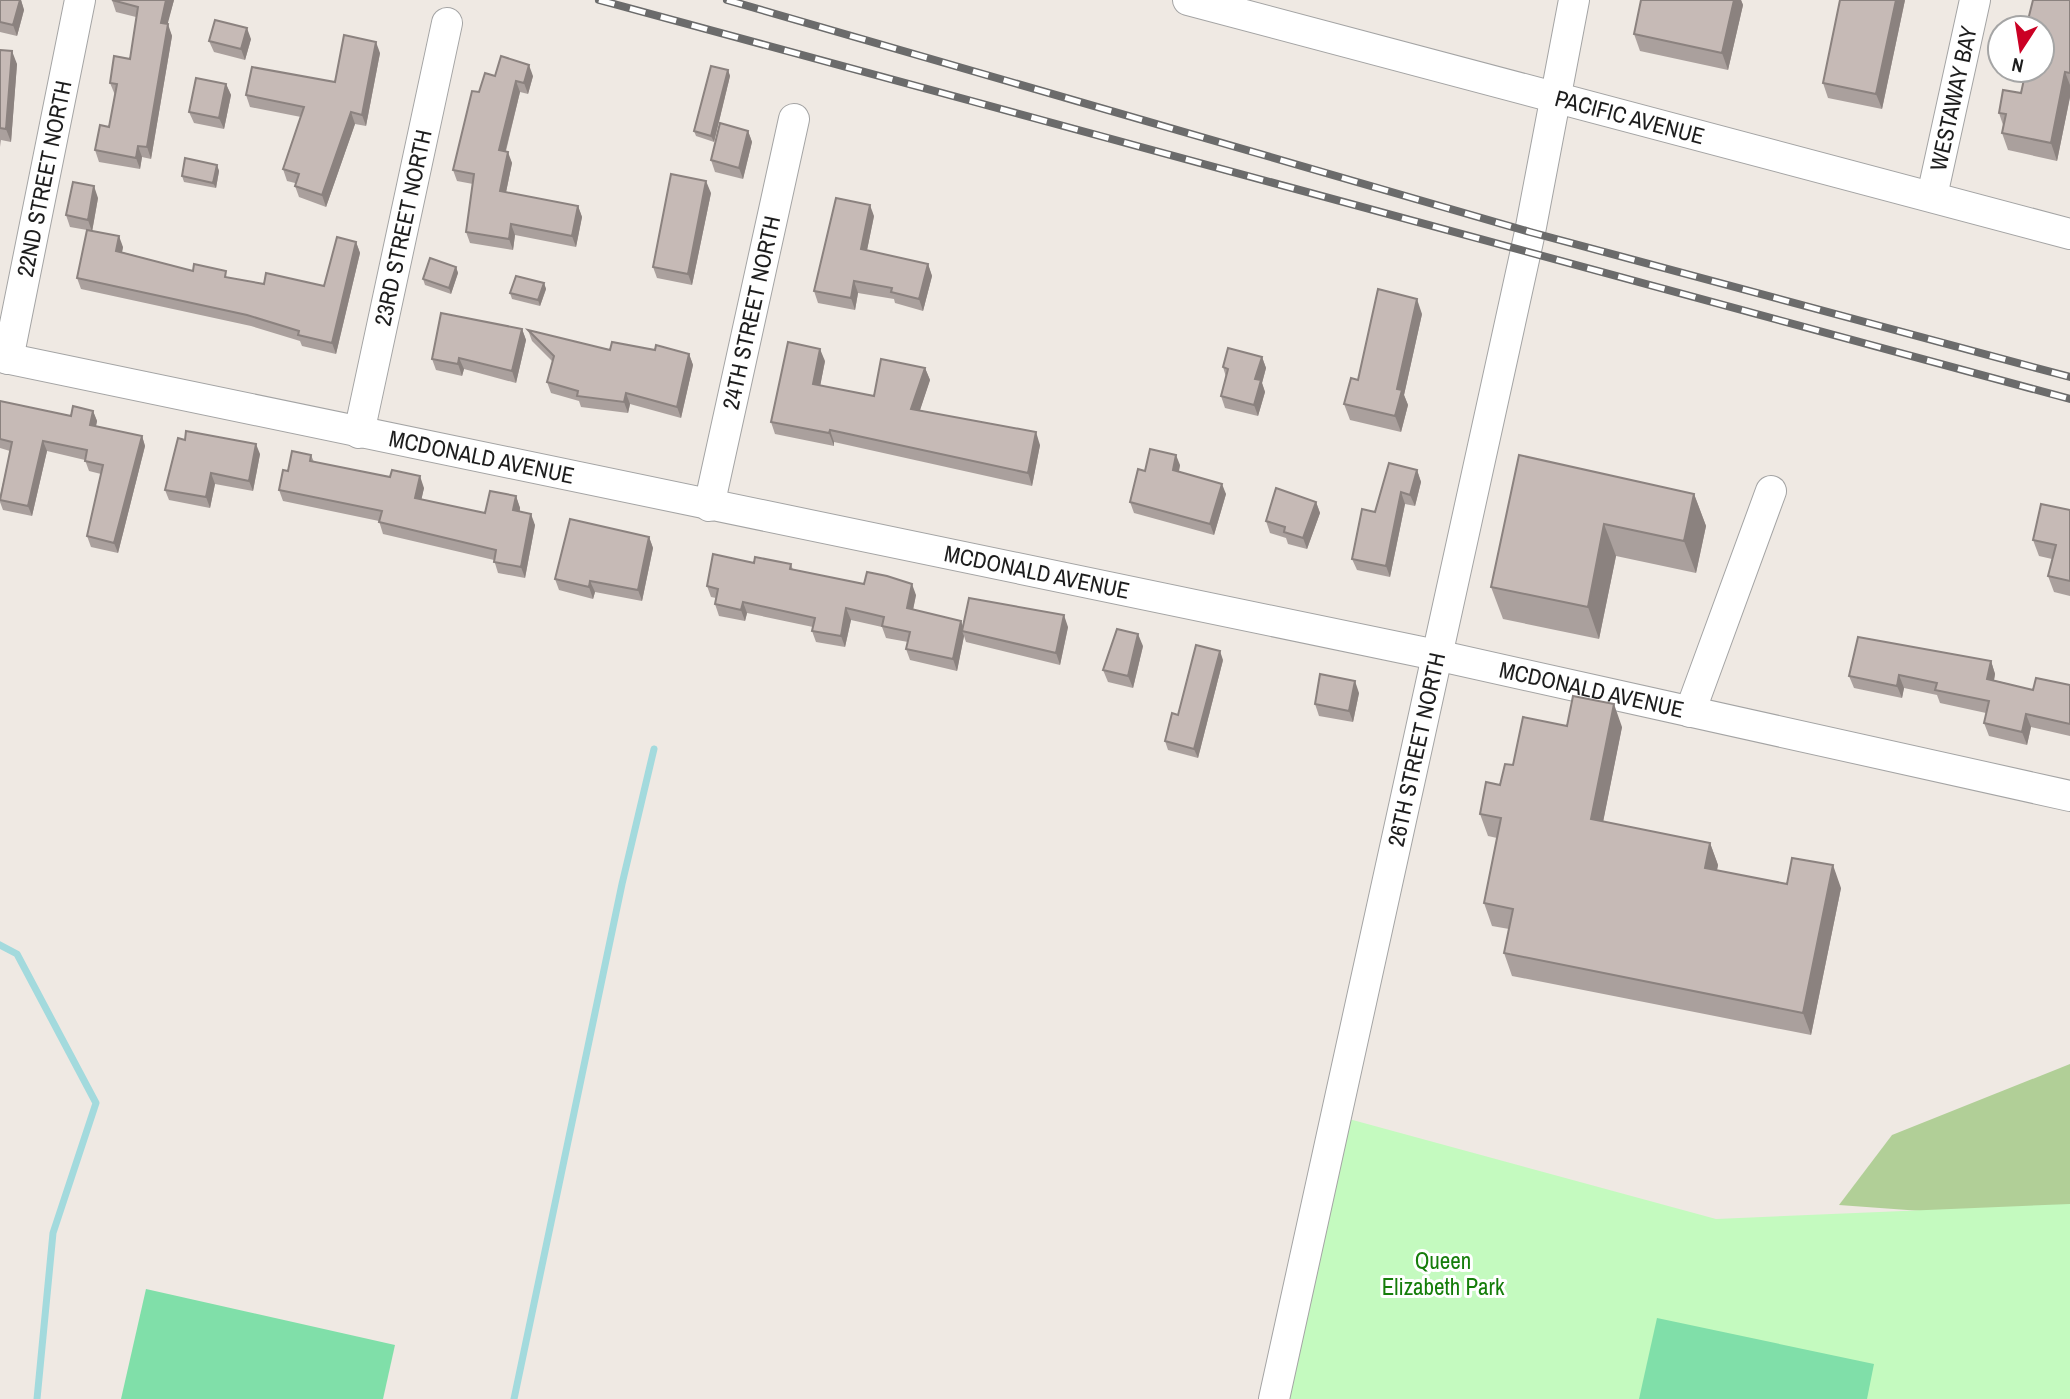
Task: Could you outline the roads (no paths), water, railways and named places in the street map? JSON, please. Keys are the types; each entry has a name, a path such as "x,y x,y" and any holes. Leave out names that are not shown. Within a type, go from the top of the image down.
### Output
{"street":[{"name":"22ND STREET NORTH","path":"4,358 80,0"},
{"name":"PACIFIC AVENUE","path":"1188,0 1555,100 1775,153 2070,234"},
{"name":"26TH STREET NORTH","path":"1274,1399 1530,232 1574,0"},
{"name":"WESTAWAY BAY","path":"1932,196 1975,0"},
{"name":"23RD STREET NORTH","path":"359,433 447,23"},
{"name":"24TH STREET NORTH","path":"709,506 794,119"},
{"name":"MCDONALD AVENUE","path":"4,358 1436,655 2070,796"},
{"path":"1690,712 1771,491"}],"waterway":[{"path":"514,1399 622,884 654,749"},
{"path":"0,945 17,954 96,1103 53,1233 37,1399"}],"railway":[{"path":"599,0 2070,399"},
{"path":"727,0 1530,232 2070,377"}],"park label":[{"name":"Queen Elizabeth Park","path":"1443,1274"}]}
